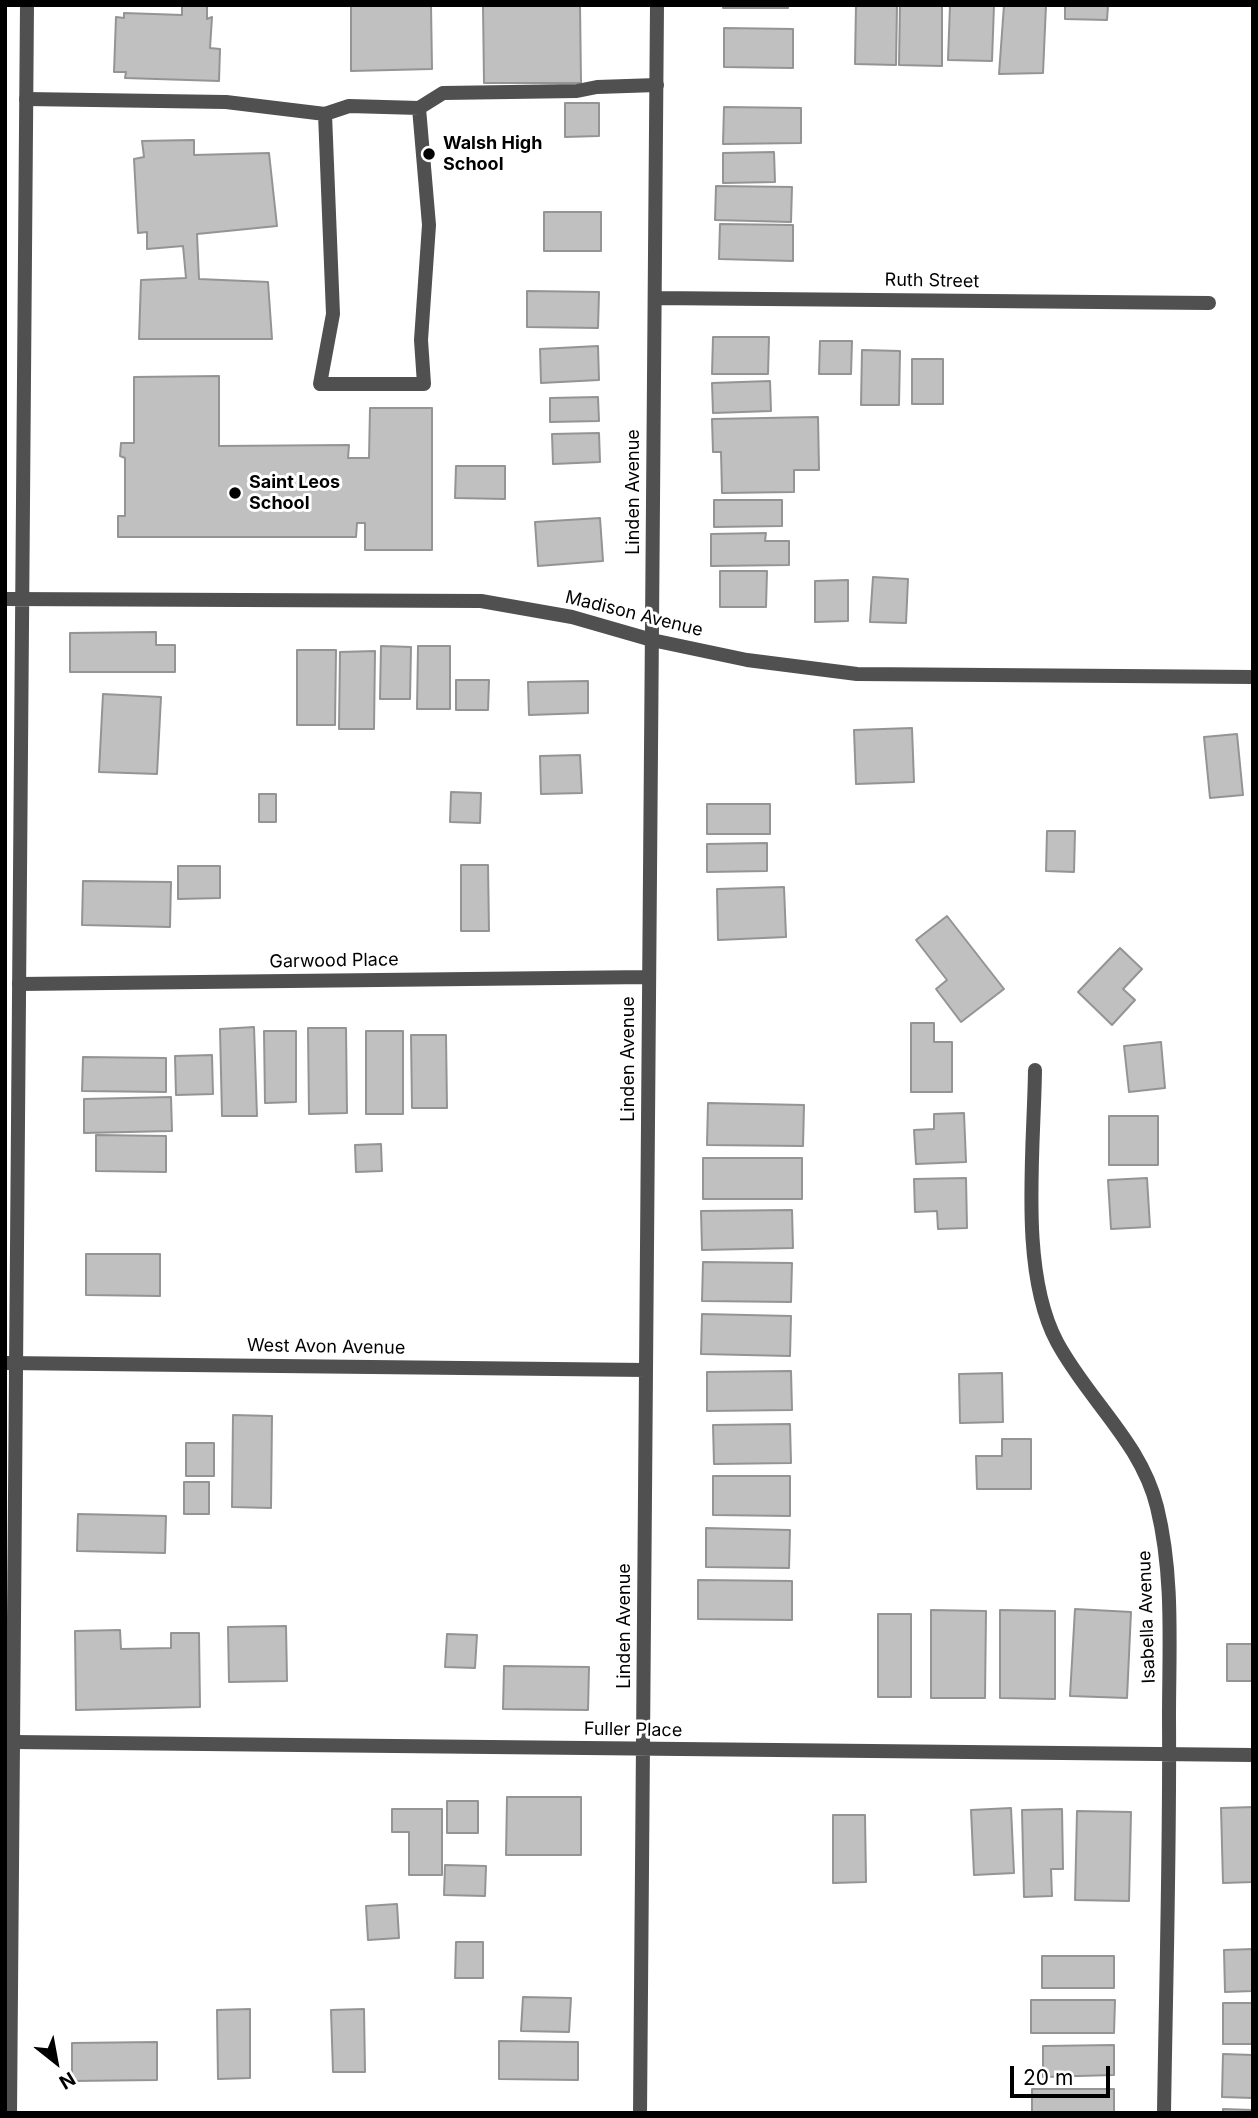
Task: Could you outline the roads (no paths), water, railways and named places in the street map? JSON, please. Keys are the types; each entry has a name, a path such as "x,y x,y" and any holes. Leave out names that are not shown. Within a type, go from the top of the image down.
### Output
{"street":[{"path":"10,2113 13,1742 10,1363 19,984 27,5"},
{"name":"Linden Avenue","path":"640,2113 657,5"},
{"path":"26,99 226,103 325,114 349,106 419,108 443,93 577,91 597,87 657,85"},
{"path":"325,114 333,314 320,384 424,384 421,340 429,225 419,108"},
{"name":"Ruth Street","path":"655,298 1209,303"},
{"name":"Madison Avenue","path":"5,598 481,601 572,617 652,640 747,660 857,674 1253,677"},
{"name":"Garwood Place","path":"19,984 649,977"},
{"name":"Isabella Avenue","path":"1035,1070 1032,1249 1036,1282 1056,1340 1072,1367 1130,1443 1145,1469 1157,1506 1166,1552 1169,1594 1170,1755 1164,2113"},
{"name":"West Avon Avenue","path":"10,1363 646,1370"},
{"name":"Fuller Place","path":"13,1742 1253,1755"}],"place":[{"name":"Walsh High School","path":"429,154"},
{"name":"Saint Leos School","path":"235,493"}]}
